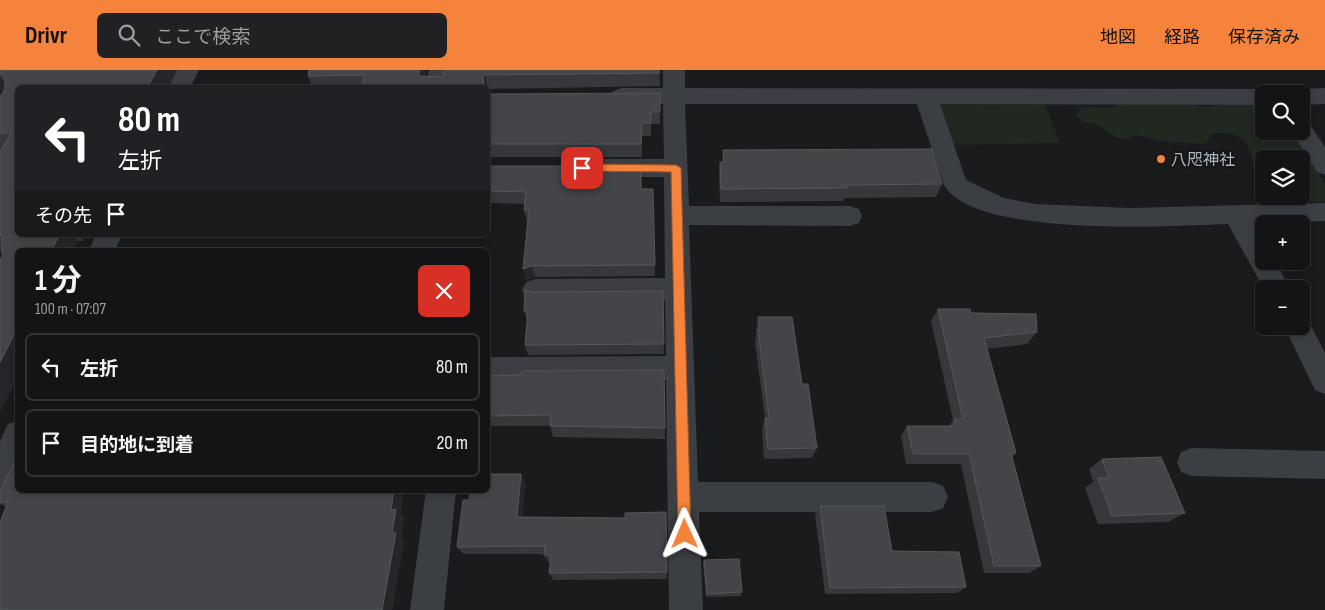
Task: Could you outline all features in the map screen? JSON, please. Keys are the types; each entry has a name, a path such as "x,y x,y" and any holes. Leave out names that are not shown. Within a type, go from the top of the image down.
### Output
{"street":[{"path":"180,85 188,70"},
{"path":"436,85 440,70"},
{"path":"674,70 686,610"},
{"path":"596,96 1255,97"},
{"path":"1310,97 1325,96"},
{"path":"926,97 956,185 978,198 1001,207 1035,213 1130,218 1325,212"},
{"path":"1308,140 1325,166"},
{"path":"577,168 676,168"},
{"path":"1235,214 1272,280"},
{"path":"676,215 850,216"},
{"path":"535,290 679,289"},
{"path":"1302,335 1325,381"},
{"path":"490,369 681,368"},
{"path":"15,441 0,475 15,474"},
{"path":"1192,462 1325,465"},
{"path":"427,610 441,493"},
{"path":"684,497 932,497"}],"shaded area":[{"path":"1186,102 1202,106 1232,103 1255,106 1255,140 1299,140 1305,150 1255,150 1255,166 1244,141 1237,136 1227,133 1212,134 1206,143 1202,144 1168,142 1136,135 1128,139 1117,138 1098,125 1082,121 1076,115 1082,107 1111,108 1119,103"},
{"path":"938,104 1045,104 1060,143 950,145"},
{"path":"1310,158 1325,184 1325,201 1321,203 1310,201"}],"building":[{"path":"0,70 157,70 149,85 15,85 15,237 58,237 53,248 15,248 15,333 0,362 0,258 2,258 2,235 0,236 0,152 11,133 0,133 0,97 5,89 5,76 0,74"},
{"path":"309,70 420,70 418,76 443,77 445,70 659,70 660,73 485,75 483,77 484,85 362,85 364,75 308,76"},
{"path":"660,93 660,112 651,112 651,123 642,123 641,144 490,144 490,94"},
{"path":"932,149 942,184 846,185 847,188 721,189 720,162 724,162 723,150"},
{"path":"490,166 641,166 641,189 653,189 655,265 532,266 523,269 529,210 524,210 526,192 490,191"},
{"path":"525,290 532,292 663,291 664,344 525,345 528,311 524,311"},
{"path":"938,309 970,309 971,313 1036,314 1037,332 984,338 1016,453 1011,453 1041,566 994,566 969,454 913,454 907,426 956,426 954,419 963,419"},
{"path":"758,317 792,317 802,384 808,384 817,448 768,449 765,418 769,418"},
{"path":"664,370 665,428 550,426 551,415 490,416 490,376 521,375 522,371"},
{"path":"1161,457 1185,513 1112,516 1098,478 1109,478 1102,459"},
{"path":"15,460 15,493 394,493 391,510 396,509 392,533 396,533 382,610 0,610 0,522 8,502 0,502 0,492"},
{"path":"490,474 521,474 517,517 625,518 625,513 666,512 667,572 549,573 551,555 544,555 545,546 457,547 463,500 469,500 470,493 490,493"},
{"path":"820,506 884,506 892,551 959,552 966,587 830,588"},
{"path":"739,559 742,592 707,594 704,560"}],"place":[{"name":"八咫神社","path":"1161,159"}],"route":[{"path":"582,168 676,168 685,534"}]}
